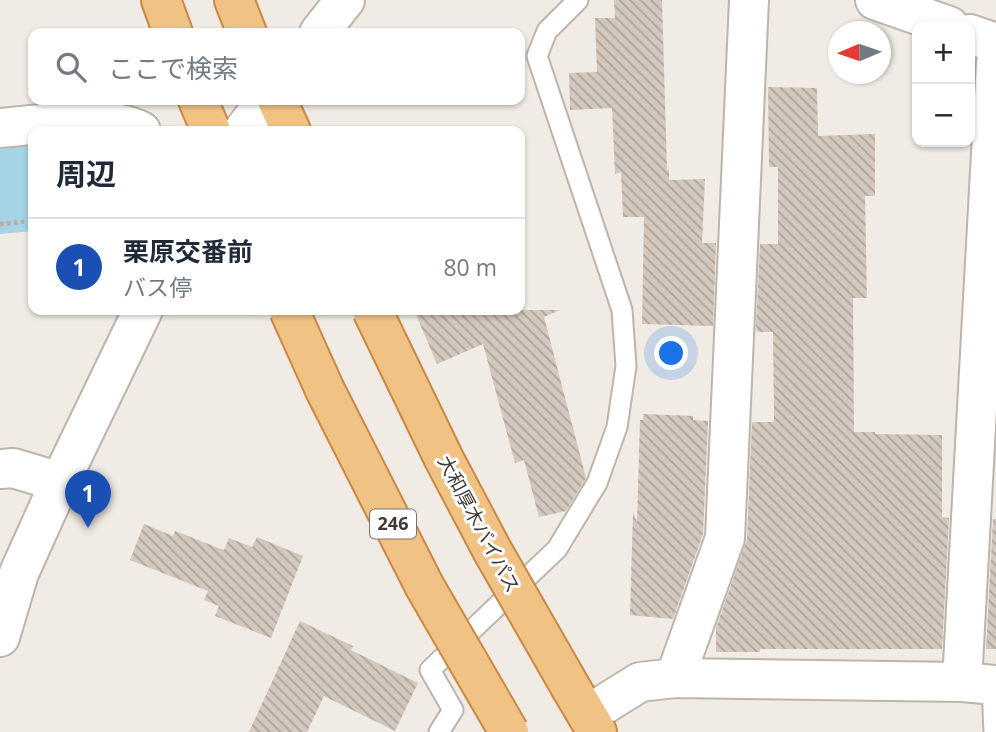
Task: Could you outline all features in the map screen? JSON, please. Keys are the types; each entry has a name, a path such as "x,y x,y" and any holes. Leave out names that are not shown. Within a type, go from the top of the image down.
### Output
{"highway":[{"path":"160,0 171,28"},
{"path":"234,0 245,28"},
{"path":"200,105 209,126"},
{"path":"279,105 288,126"},
{"name":"246","path":"291,315 325,390 425,587 509,732"},
{"name":"大和厚木バイパス","path":"374,315 437,446 585,712"}],"street":[{"path":"323,28 345,0"},
{"path":"676,678 725,538 749,0"},
{"path":"875,0 935,21"},
{"path":"975,36 996,43"},
{"path":"585,712 640,682 676,678 983,684 996,62"},
{"path":"247,126 263,105"},
{"path":"0,128 96,121 124,126"},
{"path":"0,636 19,573 141,315"},
{"path":"0,469 13,468 60,482"}],"lane":[{"path":"439,732 453,710 430,670 557,549 597,483 617,427 626,366 622,310 537,56 547,31 578,0"},
{"path":"983,684 993,732"}],"path":[{"path":"0,224 28,221"}],"building":[{"path":"614,0 662,0 667,170 669,180 705,179 702,243 716,243 713,326 642,324 644,217 623,217 621,172 615,174 612,108 570,110 569,73 597,72 595,18 615,18"},
{"path":"768,87 817,88 818,136 875,134 875,196 865,196 867,298 853,298 854,432 942,435 942,517 949,518 942,649 760,649 760,652 716,652 716,628 747,539 752,422 774,422 773,332 757,332 756,326 760,244 778,244 778,167 769,167"},
{"path":"525,310 560,310 544,317 586,478 566,511 539,517 524,460 515,463 483,344 437,364 416,315 525,315"},
{"path":"643,414 693,416 693,420 708,421 703,534 673,619 630,615 633,512 637,522 640,420 643,420"},
{"path":"993,519 996,519 996,649 986,649"},
{"path":"144,524 173,536 175,531 224,550 229,538 252,547 257,537 303,556 271,638 215,616 219,606 204,600 208,591 130,560"},
{"path":"300,621 353,646 351,650 418,683 395,731 324,696 307,732 249,732"}],"waterway":[{"path":"0,190 21,188"}],"place":[{"name":"栗原交番前","path":"88,528"}]}
